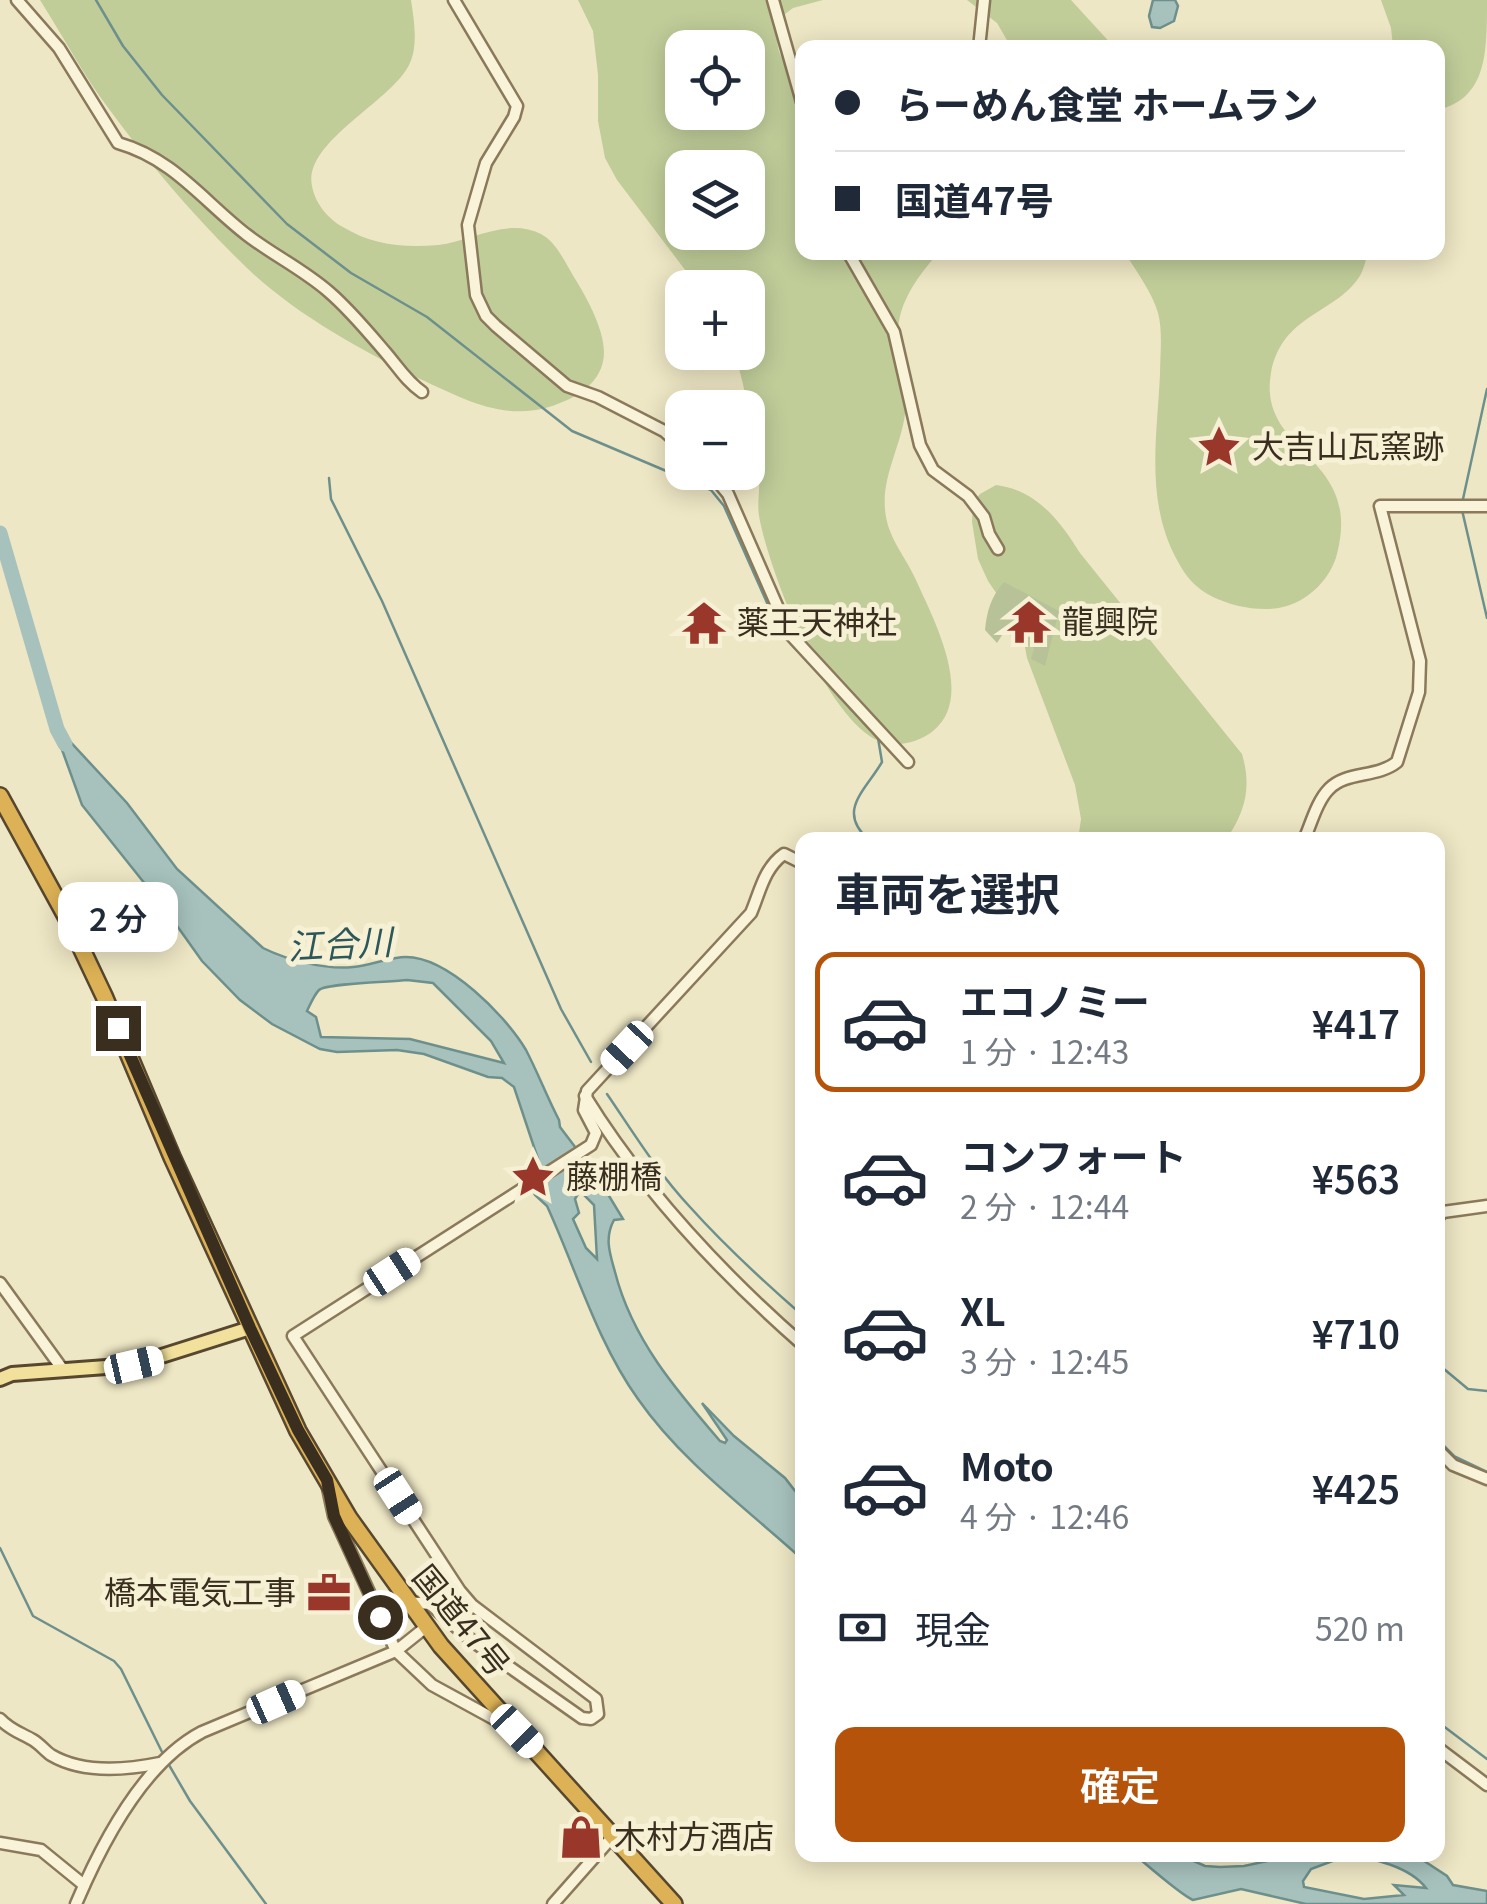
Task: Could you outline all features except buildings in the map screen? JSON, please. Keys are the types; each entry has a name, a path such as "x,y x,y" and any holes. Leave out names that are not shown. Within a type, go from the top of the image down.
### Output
{"highway":[{"name":"国道47号","path":"3,806 68,920 250,1328 298,1430 348,1518 426,1627 674,1904"}],"main road":[{"path":"0,1380 12,1374 144,1362 250,1328"}],"street":[{"path":"17,0 59,48 118,143 161,162 223,211 244,234 328,290 390,357 410,385 422,392"},
{"path":"454,0 517,106 514,118 486,163 468,225 476,295 486,316 567,386 665,431"},
{"path":"773,0 795,77"},
{"path":"981,40 984,0"},
{"path":"852,260 898,344 920,445 933,470 968,496 984,517 988,534 998,549"},
{"path":"725,490 789,632 908,762"},
{"path":"1308,832 1330,788 1338,782 1380,772 1396,762 1419,692 1420,661 1414,630 1380,506 1487,506"},
{"path":"407,1602 430,1604 471,1640 582,1718 591,1719 598,1714 596,1699 472,1605 460,1591 294,1334 592,1145 596,1132 584,1110 584,1096 750,912 764,878 778,858 784,854 795,860"},
{"path":"584,1096 656,1194 726,1272 795,1337"},
{"path":"1445,1211 1487,1206"},
{"path":"0,1282 63,1370"},
{"path":"1445,1457 1453,1465 1487,1480"},
{"path":"327,1480 334,1516 396,1651 432,1685 517,1731"},
{"path":"76,1904 112,1829 174,1748 202,1732 396,1651 426,1627"},
{"path":"0,1719 50,1754 70,1762 115,1769 164,1760"},
{"path":"1445,1753 1487,1785"},
{"path":"553,1904 614,1835"},
{"path":"0,1843 40,1850 84,1885"}],"green space":[{"path":"40,0 411,0 415,43 408,67 320,154 313,170 316,198 337,224 365,238 389,244 438,245 516,228 541,234 562,256 598,325 604,352 599,373 578,394 549,407 532,411 499,409 420,379 308,316 248,269 158,171 100,96"},
{"path":"578,0 823,0 793,8 781,17 778,36 781,57 795,69 795,260 933,260 914,285 899,320 906,405 885,497 889,528 940,635 951,678 951,698 945,716 933,731 919,739 891,744 869,735 847,714 806,648 775,573 759,516 759,490 765,490 765,390 744,390 739,370 765,370 765,270 685,270 670,250 765,250 765,150 665,150 665,243 617,180 605,158 598,121 593,31"},
{"path":"967,0 1071,0 1108,40 1007,40 997,23"},
{"path":"1381,0 1487,0 1484,55 1475,84 1466,95 1445,107 1445,40 1392,40"},
{"path":"1129,260 1366,260 1351,287 1286,338 1271,373 1271,400 1279,422 1324,474 1336,495 1341,521 1337,554 1330,571 1296,603 1259,609 1221,601 1196,586 1177,560 1160,515 1157,492 1161,336 1152,297"},
{"path":"996,485 1011,488 1046,509 1242,754 1245,799 1231,832 1079,832 1075,785 1027,658 1022,631 978,559 972,522 973,502"},
{"path":"1004,582 1059,611 1045,666 1031,659 1034,648 1004,632 997,643 985,630 990,604"}],"water":[{"path":"1153,0 1175,0 1178,6 1174,21 1160,28 1152,27 1149,16"},
{"path":"52,722 127,803 177,869 263,948 295,960 342,968 400,957 422,960 457,977 505,1021 526,1050 560,1127 623,1219 614,1220 611,1227 610,1252 632,1320 672,1383 720,1441 727,1440 702,1403 795,1491 795,1553 674,1443 624,1377 599,1329 547,1206 528,1183 538,1159 514,1087 502,1078 488,1077 424,1054 320,1049 272,1024 240,1000 202,961 82,805","holes":["407,980 433,983 491,1041 504,1063 410,1039 321,1037 316,1017 307,1011 317,992 324,988","580,1179 581,1192 594,1205 597,1259 586,1248 573,1219 579,1213 574,1182"]},
{"path":"1144,1862 1196,1862 1220,1867 1263,1862 1330,1862 1311,1869 1303,1881 1304,1887 1364,1899 1404,1895 1394,1885 1426,1888 1410,1874 1382,1862 1426,1862 1447,1876 1453,1885 1487,1891 1487,1904 1306,1904 1241,1889 1193,1900"}],"waterway":[{"path":"96,0 123,46 162,95 287,224 351,273 427,317 572,431 711,490 724,506 780,632 878,738 882,762 854,810 861,832"},
{"path":"1463,499 1487,389"},
{"path":"329,478 331,499 382,601 561,1009 591,1062"},
{"path":"1462,510 1487,618"},
{"name":"江合川","path":"0,533 57,729 65,744"},
{"path":"607,1094 678,1194 795,1308"},
{"path":"1445,1370 1468,1389 1487,1391"},
{"path":"1445,1447 1454,1456 1487,1472"},
{"path":"0,1548 33,1616 114,1661 121,1669 165,1758"},
{"path":"1445,1727 1487,1759"},
{"path":"169,1765 190,1801 266,1904"}],"place":[{"name":"大吉山瓦窯跡","path":"1219,447"},
{"name":"龍興院","path":"1029,622"},
{"name":"薬王天神社","path":"704,623"},
{"name":"藤棚橋","path":"533,1177"},
{"name":"橋本電気工事","path":"329,1593"},
{"name":"木村方酒店","path":"581,1837"}],"route":[{"path":"118,1028 250,1328 298,1430 327,1480 334,1516 380,1617"}]}
